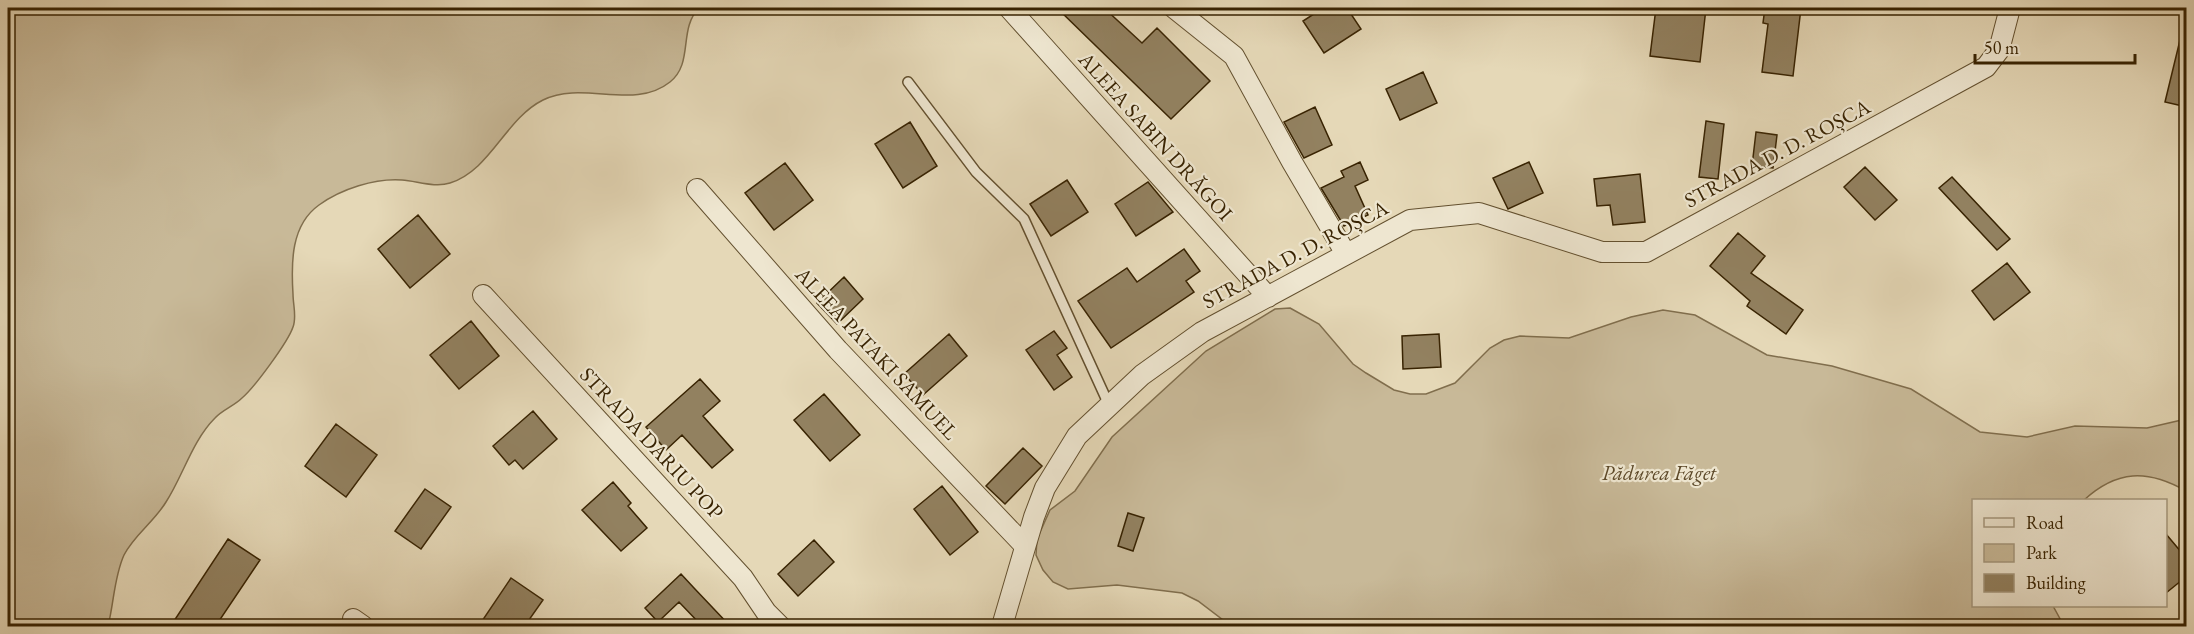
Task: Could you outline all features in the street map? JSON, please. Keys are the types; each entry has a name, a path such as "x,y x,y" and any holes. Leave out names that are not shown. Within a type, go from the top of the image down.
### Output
{"street":[{"name":"ALEEA SABIN DRĂGOI","path":"1009,8 1268,297"},
{"path":"1174,8 1234,56 1346,254"},
{"name":"STRADA D. D. ROȘCA","path":"1002,627 1025,546 1045,488 1077,436 1142,375 1202,332 1410,219 1479,213 1602,252 1646,252 1986,67 1999,50 2010,8"},
{"name":"ALEEA PATAKI SAMUEL","path":"697,189 838,350 1025,546"},
{"name":"STRADA DARIU POP","path":"483,295 743,578 766,612 780,627"}],"lane":[{"path":"908,82 976,172 1024,219 1109,405"}],"green space":[{"path":"8,8 699,8 689,26 682,65 670,82 656,90 625,95 575,93 543,100 518,119 476,167 450,183 438,185 392,180 370,183 337,194 310,213 298,234 293,257 295,319 290,334 247,393 218,415 207,427 166,502 128,548 118,572 108,626 8,626"},
{"name":"Pădurea Făget","path":"1290,308 1319,324 1353,364 1394,390 1410,394 1426,394 1455,383 1490,348 1504,340 1520,336 1569,338 1631,317 1663,310 1695,315 1767,355 1832,366 1911,389 1980,432 2027,437 2075,426 2147,428 2186,419 2186,491 2158,479 2133,476 2108,483 2085,499 1972,499 1972,607 2054,607 2064,626 1231,626 1198,601 1182,593 1117,585 1068,589 1053,582 1043,570 1036,555 1037,539 1050,510 1075,491 1112,437 1206,351 1275,309"}],"building":[{"path":"1057,8 1104,8 1142,43 1157,28 1210,81 1171,119"},
{"path":"1323,8 1347,8 1361,29 1324,53 1303,21"},
{"path":"1656,8 1706,8 1700,62 1650,56"},
{"path":"1765,8 1801,8 1793,76 1762,72 1768,24 1763,23"},
{"path":"2180,40 2187,40 2187,107 2165,102"},
{"path":"1423,72 1437,103 1400,120 1386,89"},
{"path":"1315,107 1332,145 1304,158 1284,122"},
{"path":"1706,121 1724,124 1718,179 1699,177"},
{"path":"910,122 937,166 903,188 875,144"},
{"path":"1756,132 1777,135 1773,168 1752,166"},
{"path":"1360,162 1368,180 1355,186 1368,215 1344,226 1321,188 1344,177 1341,171"},
{"path":"1529,162 1543,193 1508,209 1493,178"},
{"path":"785,163 813,200 774,230 745,193"},
{"path":"1865,167 1897,200 1875,220 1844,187"},
{"path":"1640,174 1645,222 1613,225 1610,205 1597,206 1594,179"},
{"path":"1952,177 2010,239 1997,250 1939,188"},
{"path":"1067,180 1088,212 1051,236 1030,204"},
{"path":"1148,182 1173,212 1136,236 1115,204"},
{"path":"418,215 450,254 410,288 378,249"},
{"path":"1738,233 1765,256 1751,273 1803,310 1786,334 1747,306 1750,301 1710,266"},
{"path":"1184,249 1200,271 1186,281 1194,292 1111,348 1078,301 1127,268 1137,282"},
{"path":"2007,263 2030,292 1994,320 1972,291"},
{"path":"844,277 863,299 837,324 817,303"},
{"path":"471,321 499,356 459,389 430,355"},
{"path":"1054,331 1067,348 1057,355 1072,377 1054,390 1026,350"},
{"path":"949,334 967,356 923,395 904,374"},
{"path":"1439,334 1441,367 1403,369 1402,336"},
{"path":"700,379 720,401 703,416 733,450 712,468 682,435 666,450 646,427"},
{"path":"824,394 860,435 830,461 794,420"},
{"path":"533,411 557,439 523,469 515,460 509,465 493,446"},
{"path":"336,424 377,455 346,497 305,466"},
{"path":"1023,448 1042,466 1005,504 986,486"},
{"path":"613,482 631,503 628,506 647,528 621,551 582,510"},
{"path":"942,486 978,532 950,555 914,509"},
{"path":"425,489 451,507 421,549 395,531"},
{"path":"1128,513 1144,518 1133,551 1118,546"},
{"path":"2167,535 2187,559 2187,576 2167,592"},
{"path":"228,539 260,560 215,627 170,627"},
{"path":"814,540 834,562 798,596 778,574"},
{"path":"681,574 731,627 703,627 679,602 658,622 645,608"},
{"path":"511,578 543,600 524,627 478,627"}]}
